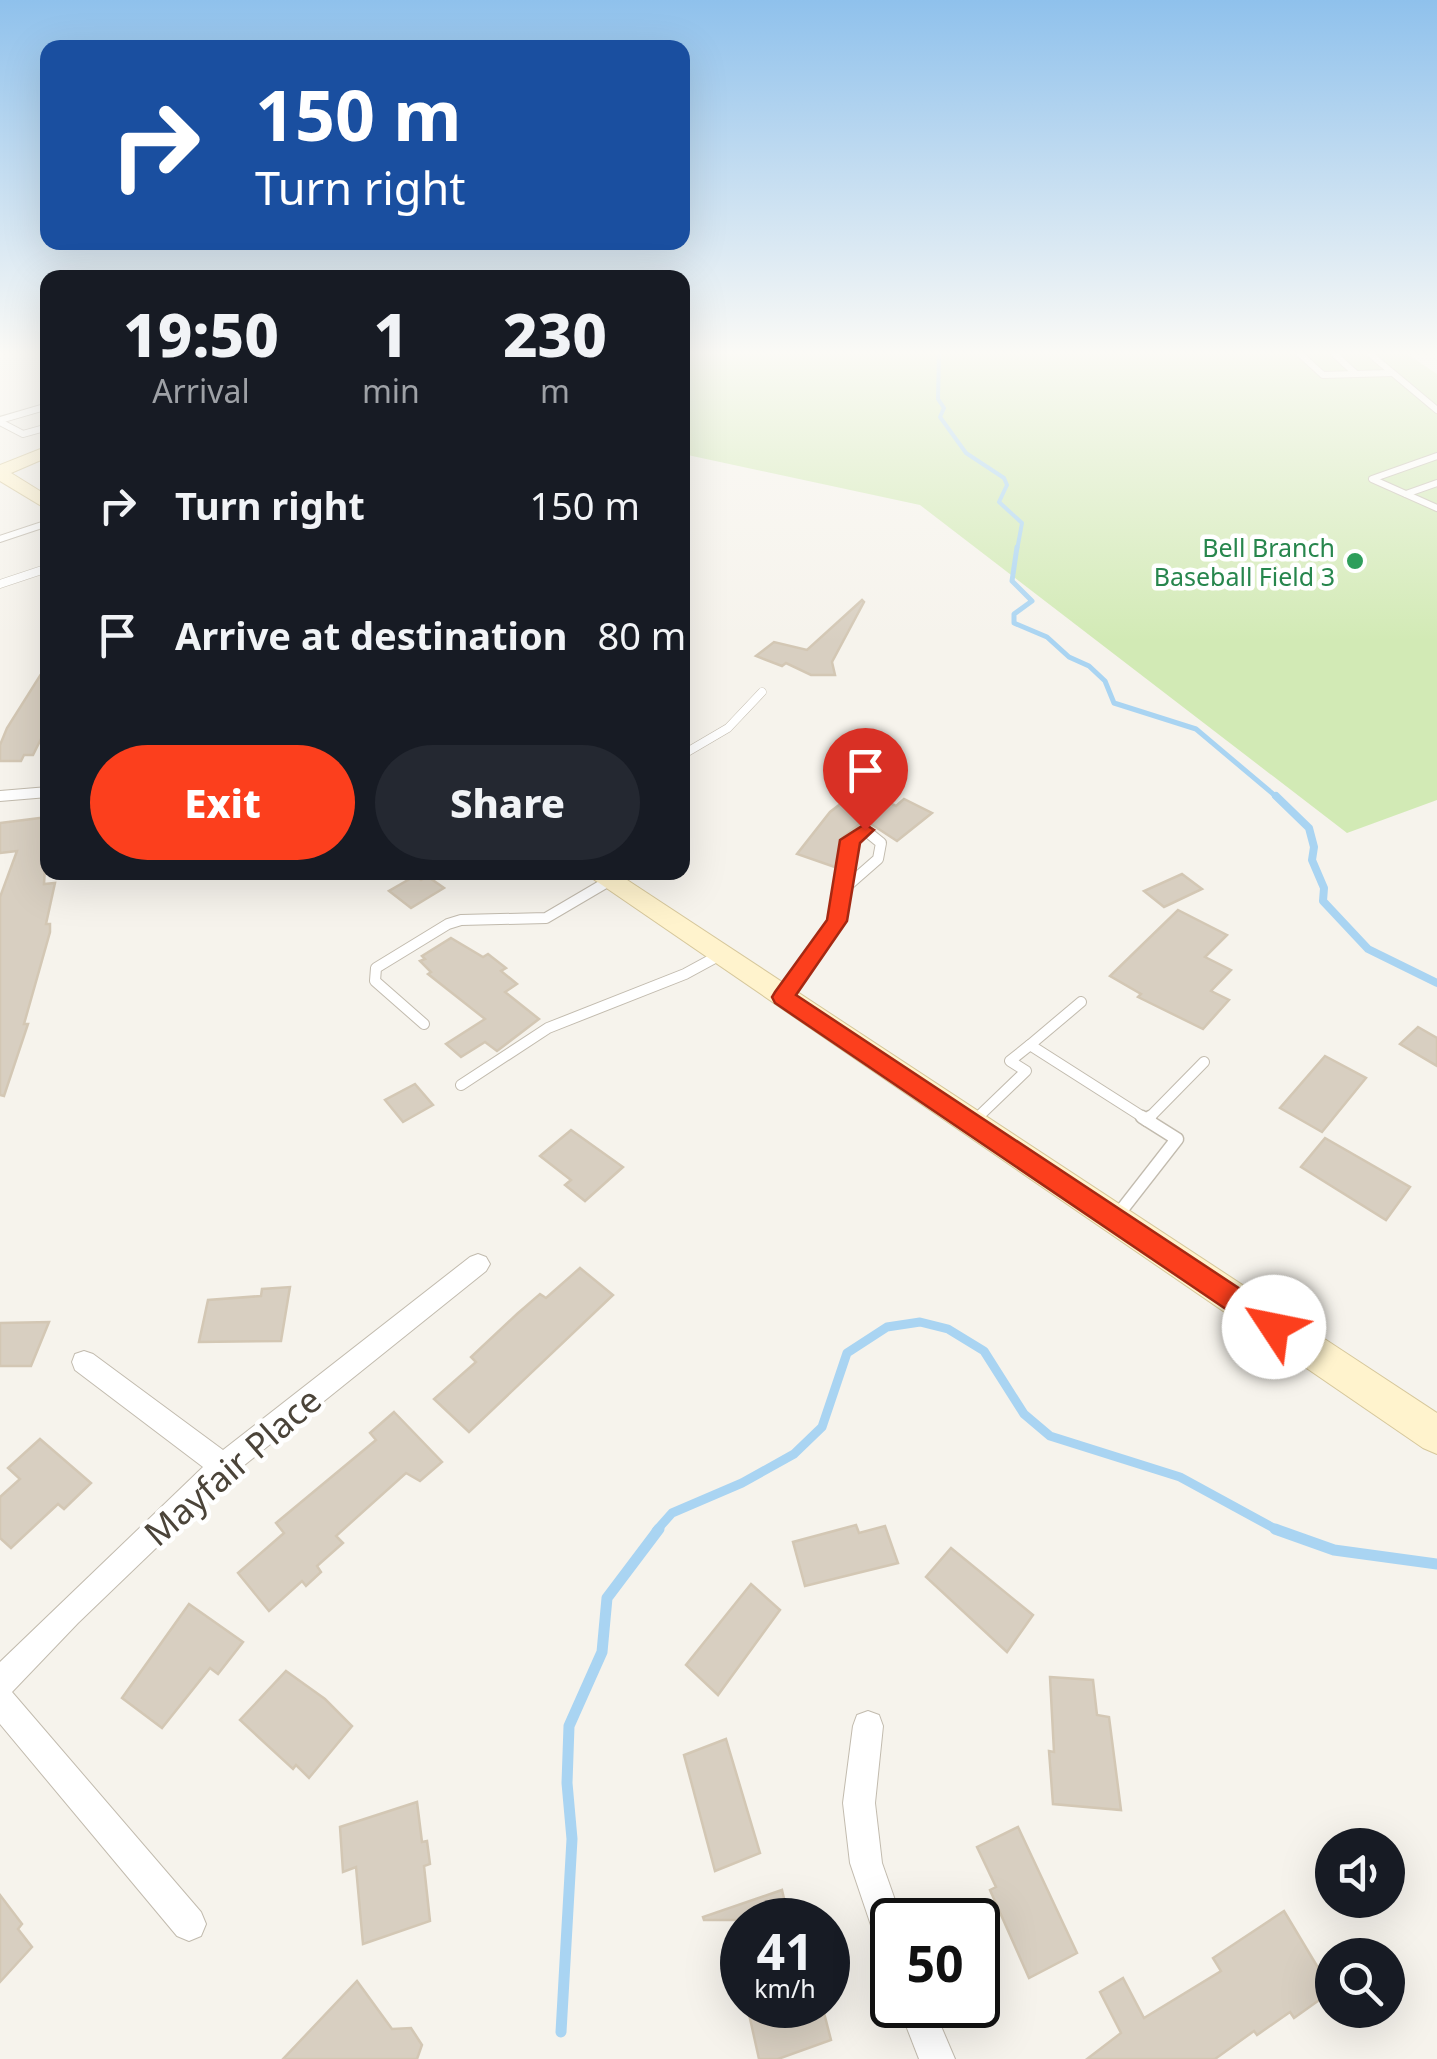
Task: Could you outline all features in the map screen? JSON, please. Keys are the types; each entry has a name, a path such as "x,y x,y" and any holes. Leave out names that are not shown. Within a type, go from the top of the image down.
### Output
{"main road":[{"path":"0,472 40,454"},
{"path":"0,472 40,500"},
{"path":"607,880 1437,1435"}],"street":[{"path":"0,796 40,793"},
{"name":"Mayfair Place","path":"0,1683 223,1466 478,1264"},
{"path":"84,1362 223,1466"},
{"path":"0,1700 189,1924"},
{"path":"868,1726 859,1803 866,1863 878,1898"},
{"path":"924,2028 937,2059"}],"lane":[{"path":"1437,456 1372,479 1437,508"},
{"path":"1406,494 1437,483"},
{"path":"0,539 40,526"},
{"path":"0,584 40,571"},
{"path":"690,750 728,728 762,692"},
{"path":"783,997 837,921 846,887 850,840 865,830 875,834 881,843 878,859 846,887"},
{"path":"424,1024 375,981 376,968 448,924 462,920 546,918 598,880"},
{"path":"461,1085 548,1028 685,974 720,955"},
{"path":"972,1124 1026,1071 1010,1061 1080,1002"},
{"path":"1030,1045 1177,1139 1114,1220"},
{"path":"1147,1120 1204,1062"}],"green space":[{"path":"690,450 1437,450 1437,800 1347,833 920,505 690,456"}],"building":[{"path":"862,600 832,662 835,675 811,675 786,663 782,666 756,656 774,642 807,650"},
{"path":"40,676 40,741 33,755 24,755 21,761 0,761 0,745"},
{"path":"860,789 896,806 904,799 932,813 897,841 868,822 861,823 842,838 835,867 797,854 830,812"},
{"path":"40,818 40,880 44,884 55,883 46,924 50,924 50,932 24,1024 28,1024 4,1096 0,1095 0,897 17,851 0,853 0,823"},
{"path":"1182,874 1202,889 1164,907 1144,891"},
{"path":"408,880 433,880 444,888 411,908 389,891"},
{"path":"1178,910 1227,935 1205,957 1231,970 1211,991 1229,1000 1203,1029 1138,997 1141,994 1110,976"},
{"path":"451,938 483,957 488,954 506,968 501,971 517,984 505,992 539,1019 497,1051 485,1042 461,1057 446,1044 485,1019 428,974 431,972 420,961"},
{"path":"1418,1027 1437,1038 1437,1066 1400,1044"},
{"path":"1325,1056 1366,1078 1322,1132 1280,1108"},
{"path":"415,1084 433,1105 403,1122 385,1100"},
{"path":"571,1130 623,1167 585,1201 565,1185 571,1180 540,1156"},
{"path":"1325,1138 1410,1187 1386,1220 1301,1167"},
{"path":"580,1268 613,1295 469,1432 434,1399 476,1362 471,1357 517,1314 540,1294 546,1298"},
{"path":"290,1287 281,1341 199,1342 208,1300 261,1296 262,1289"},
{"path":"49,1322 31,1366 0,1366 0,1323"},
{"path":"394,1412 442,1462 420,1481 406,1473 336,1536 343,1543 317,1566 321,1572 306,1586 302,1581 269,1611 238,1573 284,1533 276,1523 376,1440 370,1433"},
{"path":"40,1439 91,1483 64,1509 58,1504 11,1548 0,1538 0,1497 20,1479 8,1468"},
{"path":"856,1525 859,1533 885,1526 898,1563 805,1586 793,1542"},
{"path":"951,1548 1033,1615 1007,1652 926,1577"},
{"path":"751,1584 780,1610 718,1695 686,1665"},
{"path":"189,1604 243,1642 218,1674 210,1668 162,1728 122,1698"},
{"path":"286,1671 325,1699 352,1726 309,1778 296,1765 293,1769 240,1720"},
{"path":"1050,1677 1093,1680 1097,1715 1109,1717 1121,1810 1053,1804"},
{"path":"726,1739 760,1853 715,1871 684,1755"},
{"path":"417,1802 422,1842 427,1841 430,1864 424,1866 430,1921 363,1944 356,1867 343,1872 340,1827"},
{"path":"1018,1827 1077,1953 1029,1978 1000,1913 1000,1898 994,1898 990,1890 996,1887 977,1847"},
{"path":"782,1890 784,1898 759,1898"},
{"path":"0,1895 22,1924 18,1929 32,1947 0,1982"},
{"path":"720,1911 720,1920 703,1917"},
{"path":"1284,1911 1315,1963 1315,2003 1294,2018 1290,2012 1257,2035 1254,2031 1215,2059 1087,2059 1121,2033 1100,1992 1123,1978 1144,2018 1221,1971 1213,1958"},
{"path":"357,1981 392,2029 411,2028 422,2045 417,2059 283,2059"},
{"path":"752,2028 828,2028 831,2040 778,2059 759,2059"}],"waterway":[{"path":"964,450 1004,478 1007,485 999,502 1022,523 1017,550"},
{"path":"1017,547 1012,581 1032,601 1014,614 1014,623 1047,637 1069,657 1089,666 1105,681 1114,703 1196,729 1279,799"},
{"path":"1276,796 1309,828 1314,847 1312,860 1324,888 1323,901 1368,949 1437,983"},
{"path":"656,1531 672,1513 742,1483 794,1454 822,1427 847,1353 887,1327 920,1322 948,1329 984,1351 1024,1414 1050,1436 1180,1477 1276,1529"},
{"path":"561,2032 572,1839 567,1783 569,1726 602,1652 607,1598 659,1529"},
{"path":"1276,1529 1334,1550 1437,1564"}],"place":[{"name":"Bell Branch Baseball Field 3","path":"1355,561"}],"route":[{"path":"865,830 850,840 847,879 837,921 783,997 1274,1327"}]}
